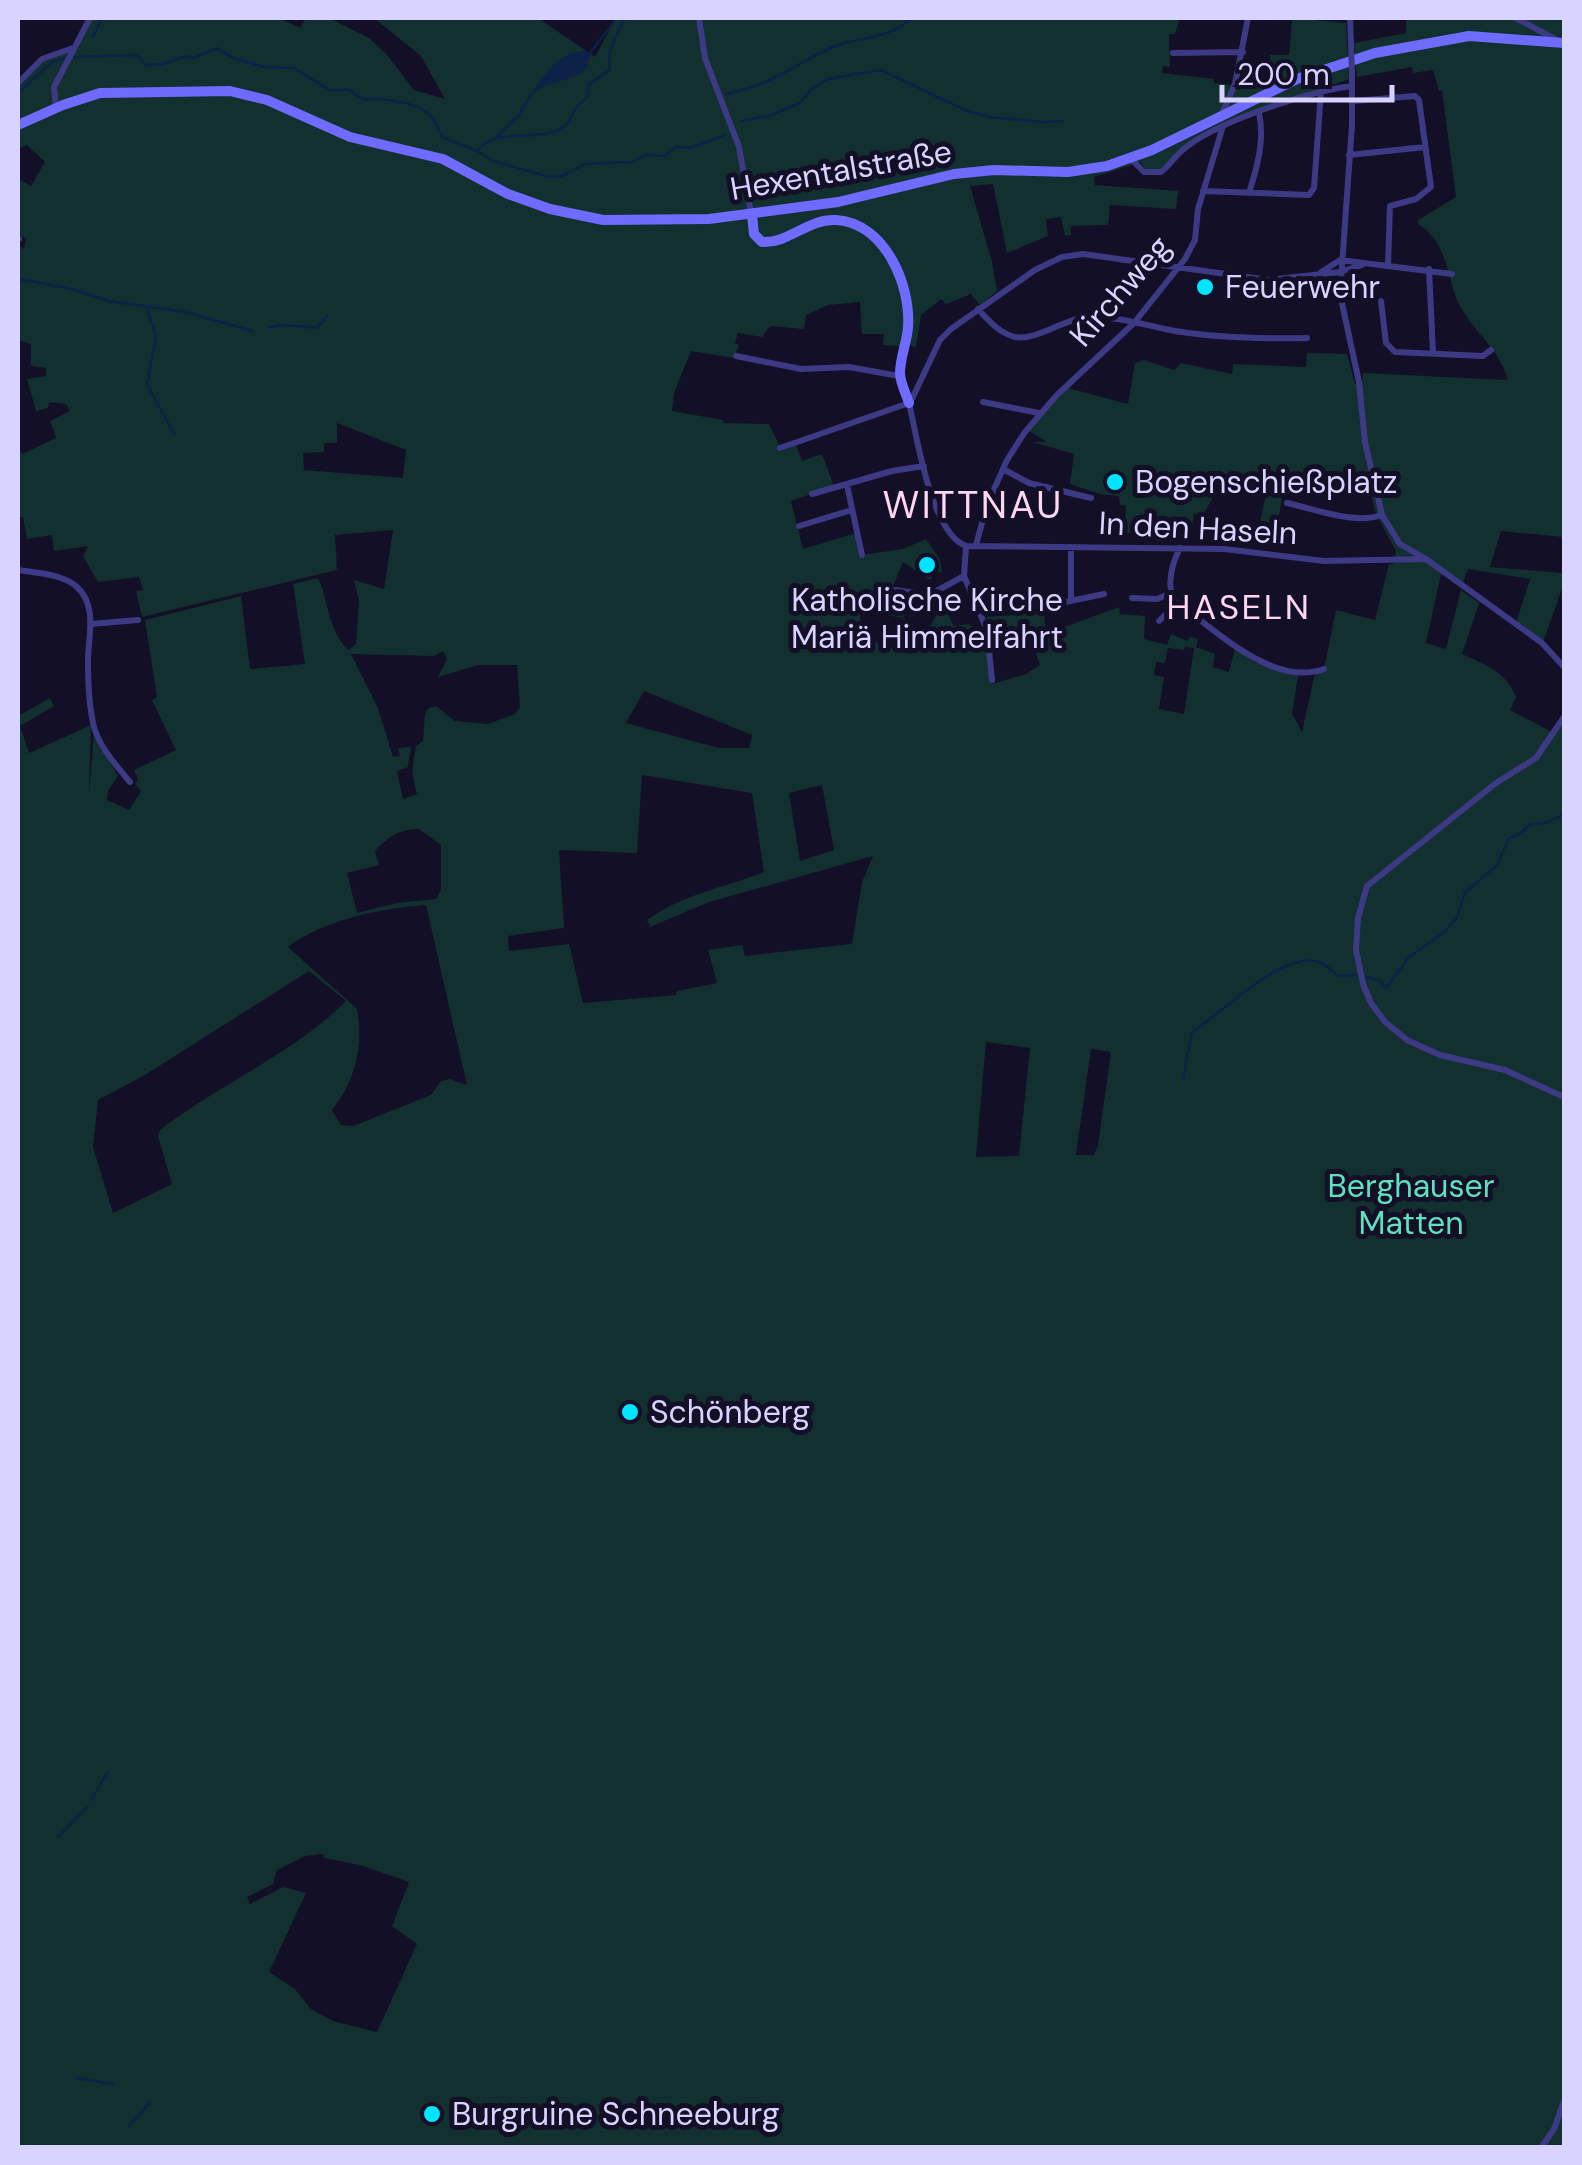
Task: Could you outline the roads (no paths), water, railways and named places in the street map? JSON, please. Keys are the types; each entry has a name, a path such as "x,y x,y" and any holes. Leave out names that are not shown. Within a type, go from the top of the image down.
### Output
{"main road":[{"name":"Hexentalstraße","path":"18,125 60,106 114,92 230,91 267,100 350,138 443,159 508,194 550,210 629,221 752,215 838,202 954,174 1088,170 1131,159 1222,121 1317,70 1374,53 1453,38 1562,42"},
{"path":"752,215 754,234 762,242 835,220 858,226 873,238 894,265 908,305 901,380 908,403"}],"street":[{"path":"60,106 54,87 90,18"},
{"path":"699,18 705,58 740,147 752,215"},
{"path":"1222,121 1243,52 1248,18"},
{"path":"1350,18 1350,155 1340,272 1344,322 1359,382 1365,442 1382,515 1400,544 1542,643 1564,668"},
{"name":"Hexentalstraße","path":"1518,19 1520,38"},
{"name":"Hexentalstraße","path":"1518,19 1562,42"},
{"path":"1173,53 1243,52"},
{"path":"18,84 42,59 70,54"},
{"path":"1131,159 1144,172 1161,172 1192,142 1222,121 1352,86"},
{"path":"1203,191 1304,196 1313,191 1321,92"},
{"path":"1352,102 1418,97 1431,187 1416,199 1390,206 1388,266"},
{"path":"1249,194 1258,165 1258,113"},
{"name":"Kirchweg","path":"976,545 987,505 1009,455 1040,413 1134,323 1195,240 1203,191 1222,121"},
{"path":"1350,155 1426,147"},
{"path":"780,448 908,403 940,340 1012,284 1062,258 1082,254 1269,280 1340,272 1362,265"},
{"path":"1319,273 1340,260 1452,274"},
{"path":"1429,270 1433,353"},
{"path":"1381,301 1389,349 1483,356 1491,350"},
{"path":"978,309 994,326 1020,338 1076,319 1097,317 1252,339 1307,338"},
{"path":"736,356 801,369 849,367 921,383"},
{"path":"983,402 1040,413"},
{"path":"908,403 924,466 946,528 956,542 966,546 964,576 986,630 992,680"},
{"path":"812,494 924,466"},
{"path":"1003,470 1029,483 1091,498"},
{"path":"847,486 862,555"},
{"path":"1288,502 1372,519 1382,515"},
{"path":"799,526 852,510"},
{"path":"1396,561 1400,544"},
{"name":"In den Haseln","path":"966,546 1180,548 1265,552 1324,561 1426,559"},
{"path":"1071,547 1071,600"},
{"path":"1159,621 1168,612 1173,562 1180,548"},
{"path":"18,570 73,584 87,602 94,726 103,746 130,782"},
{"path":"861,594 895,590 929,594 964,576"},
{"path":"1046,606 1104,594"},
{"path":"1132,598 1172,596 1253,658 1298,675 1324,668"},
{"path":"91,624 138,620"},
{"path":"1564,717 1536,758 1496,784 1367,886 1358,918 1356,950 1363,984 1384,1022 1420,1047 1505,1070 1564,1097"},
{"path":"1541,2148 1561,2114 1564,2101"}],"water":[{"path":"586,51 591,55 586,70 531,95 560,60"}],"waterway":[{"path":"93,37 102,18"},
{"path":"609,29 616,18"},
{"path":"74,57 137,55 146,65 163,64 217,48 233,58 265,67 294,68 330,90 350,90 363,100 416,106 431,116 442,137 477,151 494,139 551,132 566,125 587,98 589,84 610,70 609,54 624,18"},
{"path":"726,94 770,80 833,47 893,31 912,18"},
{"path":"589,54 607,31"},
{"path":"18,93 52,62 66,58"},
{"path":"741,121 769,116 800,103 811,89 828,79 881,70 967,111 990,117 1063,121"},
{"path":"498,136 518,116 531,95"},
{"path":"477,151 493,161 549,177 562,176 586,164 665,156 675,147 690,148 725,135"},
{"path":"18,279 68,288 109,301 185,312 253,331"},
{"path":"146,306 156,337 147,384 174,434"},
{"path":"269,327 317,328 327,316"},
{"path":"1367,977 1380,981 1386,988 1408,958 1456,919 1465,893 1497,865 1509,838 1531,824 1546,823 1564,814"},
{"path":"1183,1079 1192,1032 1271,974 1304,961 1322,963 1338,976 1355,975"},
{"path":"91,1800 108,1772"},
{"path":"58,1837 87,1807"},
{"path":"76,2078 113,2084"},
{"path":"129,2126 150,2102"}],"place":[{"name":"Feuerwehr","path":"1205,287"},
{"name":"Bogenschießplatz","path":"1115,482"},
{"name":"Katholische Kirche Mariä Himmelfahrt","path":"927,565"},
{"name":"Schönberg","path":"630,1412"},
{"name":"Burgruine Schneeburg","path":"432,2114"}],"district":[{"name":"WITTNAU","path":"973,505"},
{"name":"HASELN","path":"1239,607"}],"park label":[{"name":"Berghauser Matten","path":"1411,1204"}]}
